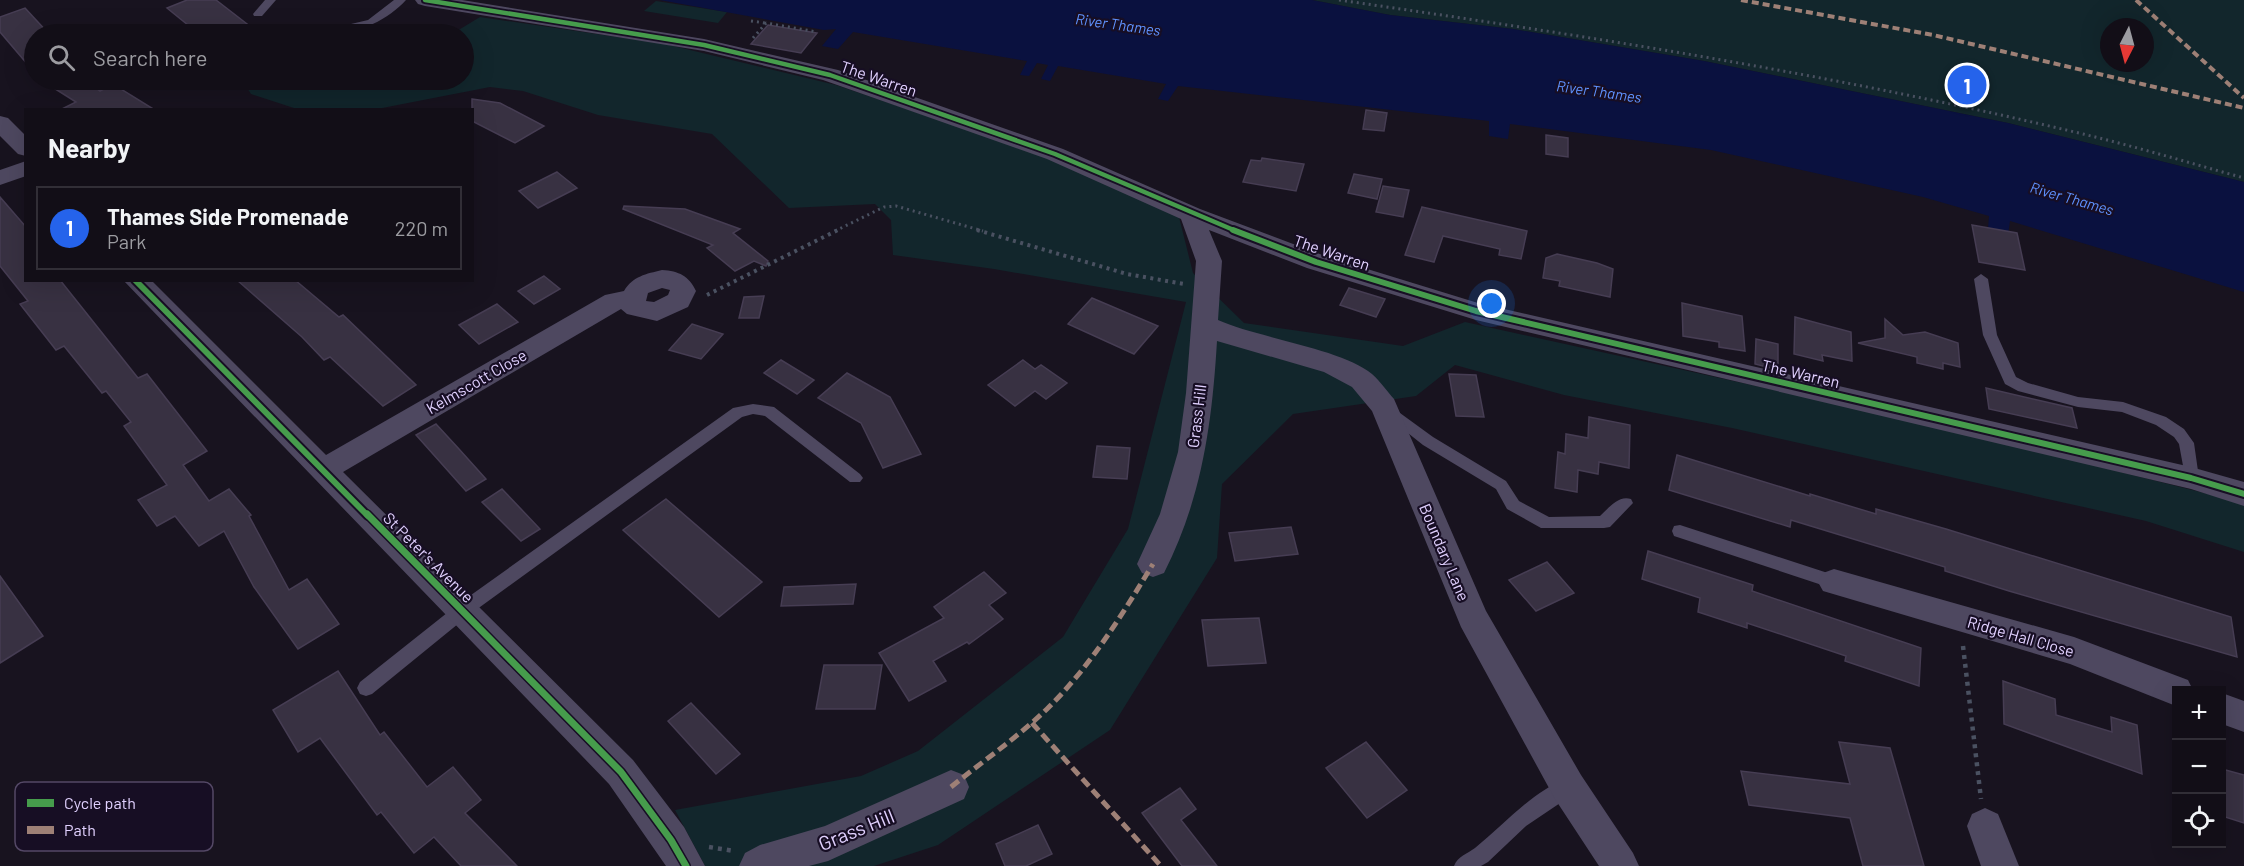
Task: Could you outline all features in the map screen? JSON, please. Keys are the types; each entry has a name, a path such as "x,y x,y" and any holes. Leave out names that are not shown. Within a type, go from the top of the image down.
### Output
{"street":[{"name":"The Warren","path":"425,0 704,45 830,75 1055,154 1191,214 1316,262 1476,311 2191,478 2244,494"},
{"path":"0,123 24,147"},
{"path":"0,178 24,169"},
{"name":"Grass Hill","path":"1153,564 1175,514 1192,452 1209,261 1191,214"},
{"path":"1209,261 1254,238"},
{"name":"Kelmscott Close","path":"323,470 614,301 632,298 634,292 646,283 662,279 677,281 681,285 682,296"},
{"name":"St Peter's Avenue","path":"141,282 621,772 671,840 686,866"},
{"name":"Boundary Lane","path":"1204,325 1234,338 1333,365 1362,380 1384,406 1472,617 1568,787 1620,866"},
{"name":"Ridge Hall Close","path":"1853,582 1959,618 2074,651 2172,689"},
{"path":"2226,710 2244,717"},
{"name":"Grass Hill","path":"766,862 828,843 951,787"},
{"path":"1985,826 2000,866"}],"lane":[{"path":"258,14 271,0"},
{"path":"364,24 372,22 401,0"},
{"path":"1981,279 1990,335 2010,380 2023,387 2078,402 2122,407 2161,420 2179,433 2186,443 2191,478"},
{"path":"1384,406 1428,441 1501,485 1513,504 1547,523 1604,522 1625,503"},
{"path":"366,688 462,610 738,412 753,409 769,411 855,478"},
{"name":"Ridge Hall Close","path":"1680,531 1853,582"},
{"path":"1464,866 1481,855 1520,820 1568,787"}],"path":[{"path":"1339,0 1620,40 1921,98 2084,134 2244,178"},
{"path":"751,21 817,32"},
{"path":"746,45 766,23"},
{"path":"682,296 711,294 884,207 896,206 1127,273 1207,288"},
{"path":"1959,618 1985,826"},
{"path":"671,840 766,862"}],"shaded area":[{"path":"1312,0 2244,0 2244,182 2008,123 1704,61 1513,29 1390,15"},
{"path":"656,1 727,12 718,23 644,11"},
{"path":"480,17 665,44 836,85 1042,155 1179,217 1193,273 1244,323 1403,346 1465,322 1934,425 2244,503 2244,552 2146,521 1732,428 1564,395 1455,365 1416,396 1293,414 1222,484 1217,558 1110,730 938,845 874,866 705,866 675,810 861,776 918,751 1063,637 1128,529 1186,302 994,269 893,255 891,220 875,204 789,208 712,134 598,115 523,91 490,87 382,108 294,108 251,94 248,90 474,90 474,24 468,24"}],"water":[{"name":"River Thames","path":"660,0 1312,0 1390,15 1513,29 1704,61 2008,123 2244,182 2244,292 2010,221 2008,235 1988,229 1989,216 1923,197 1711,150 1510,124 1508,139 1489,136 1489,121 1178,86 1168,101 1158,99 1166,84 1058,66 1050,81 1041,79 1048,65 1037,63 1029,76 1020,75 1027,61 853,32 838,49 822,46 836,29 824,30"}],"building":[{"path":"187,0 216,0 247,24 187,24 167,8"},
{"path":"25,8 40,24 24,24 24,60 0,32 0,17"},
{"path":"768,25 817,33 801,53 751,44"},
{"path":"57,90 123,90 152,108 64,108 76,102"},
{"path":"472,99 500,103 544,126 515,143 474,122 474,108 472,108"},
{"path":"1366,110 1387,113 1384,131 1363,129"},
{"path":"1546,135 1568,138 1568,157 1546,154"},
{"path":"1262,158 1304,164 1296,191 1243,182 1251,160 1261,161"},
{"path":"557,172 577,188 538,208 519,191"},
{"path":"1354,174 1382,179 1377,199 1348,193"},
{"path":"1383,186 1409,190 1403,217 1376,212"},
{"path":"0,197 24,225 24,282 62,282 138,378 147,374 207,451 183,465 209,501 229,489 251,515 249,516 289,590 307,579 339,624 298,649 254,587 224,531 199,546 175,516 157,526 138,500 167,485 124,426 131,422 106,391 102,393 64,346 56,350 20,304 28,301 0,266"},
{"path":"624,206 685,209 740,229 733,233 768,261 766,266 754,261 735,271 707,248 713,245 623,209"},
{"path":"1422,207 1527,231 1521,259 1499,255 1500,249 1443,236 1434,262 1405,255"},
{"path":"1972,225 2017,233 2025,270 1979,262"},
{"path":"1557,254 1613,269 1610,297 1559,286 1560,281 1543,278 1546,258"},
{"path":"544,276 560,289 534,304 518,291"},
{"path":"239,282 297,282 339,317 343,315 416,385 383,406 330,357 324,360 302,337"},
{"path":"1349,288 1385,299 1376,317 1340,305"},
{"path":"764,296 759,318 739,318 744,297"},
{"path":"1092,298 1158,326 1134,354 1068,324"},
{"path":"1682,303 1742,316 1745,351 1719,347 1719,342 1683,336"},
{"path":"497,304 518,322 479,344 459,325"},
{"path":"1795,317 1851,332 1852,361 1822,355 1823,361 1794,354"},
{"path":"1885,319 1903,335 1925,332 1958,343 1960,367 1943,363 1943,369 1917,363 1917,357 1858,343 1885,338"},
{"path":"692,324 723,334 701,359 669,350"},
{"path":"1756,339 1778,344 1778,370 1755,364"},
{"path":"781,360 814,380 797,394 764,373"},
{"path":"1023,360 1035,369 1041,365 1067,383 1046,399 1035,391 1015,406 988,385"},
{"path":"847,373 890,397 921,454 883,468 861,423 818,398"},
{"path":"1449,374 1476,375 1484,417 1456,416"},
{"path":"1986,388 2072,408 2077,428 1989,409"},
{"path":"1589,417 1630,425 1629,468 1599,462 1598,474 1578,470 1577,492 1555,488 1558,452 1565,454 1566,434 1588,438"},
{"path":"436,424 486,479 466,491 416,435"},
{"path":"1097,446 1130,448 1127,479 1093,477"},
{"path":"1677,455 1810,496 1810,494 1876,514 1876,509 1946,529 2231,617 2237,657 2009,591 1945,571 1945,567 1791,520 1790,527 1669,490"},
{"path":"502,489 540,529 521,541 482,502"},
{"path":"666,499 762,582 719,617 623,530"},
{"path":"1291,527 1298,554 1235,561 1229,533"},
{"path":"1648,551 1753,585 1752,591 1921,648 1919,686 1845,661 1846,656 1747,623 1747,628 1698,612 1700,598 1642,579"},
{"path":"1547,562 1574,593 1536,611 1509,580"},
{"path":"984,572 1006,593 989,605 1003,619 969,644 967,642 933,661 946,681 909,701 879,653 944,618 934,607"},
{"path":"0,576 43,636 0,663"},
{"path":"856,584 853,604 781,606 784,587"},
{"path":"1259,618 1266,663 1208,666 1202,620"},
{"path":"824,665 882,665 875,709 816,709"},
{"path":"338,671 380,735 384,732 427,787 453,767 481,800 465,813 517,866 461,866 434,837 414,853 381,812 377,815 320,738 298,752 273,710"},
{"path":"2003,681 2055,699 2056,715 2112,732 2111,717 2137,725 2142,774 2004,724"},
{"path":"691,703 740,754 716,774 668,721"},
{"path":"1366,742 1407,790 1367,818 1326,768"},
{"path":"1839,742 1890,748 1924,866 1863,866 1850,818 1749,805 1741,771 1850,784"},
{"path":"2226,770 2244,775 2244,823 2226,817"},
{"path":"1180,788 1196,809 1181,820 1217,866 1182,866 1142,813"},
{"path":"1038,825 1052,854 1026,866 1005,866 996,844"}],"marked path":[{"path":"1741,0 1933,35 2244,108"},
{"path":"2136,0 2244,98"},
{"path":"951,787 1049,707 1098,649 1153,564"},
{"path":"1032,723 1060,751 1161,866"}],"cycle path":[{"path":"425,0 704,45 830,75 1055,154 1191,214 1316,262 1476,311 2191,478 2244,494"},
{"path":"137,282 621,772 671,840 686,866"}],"place":[{"name":"Thames Side Promenade","path":"1967,85"}]}
